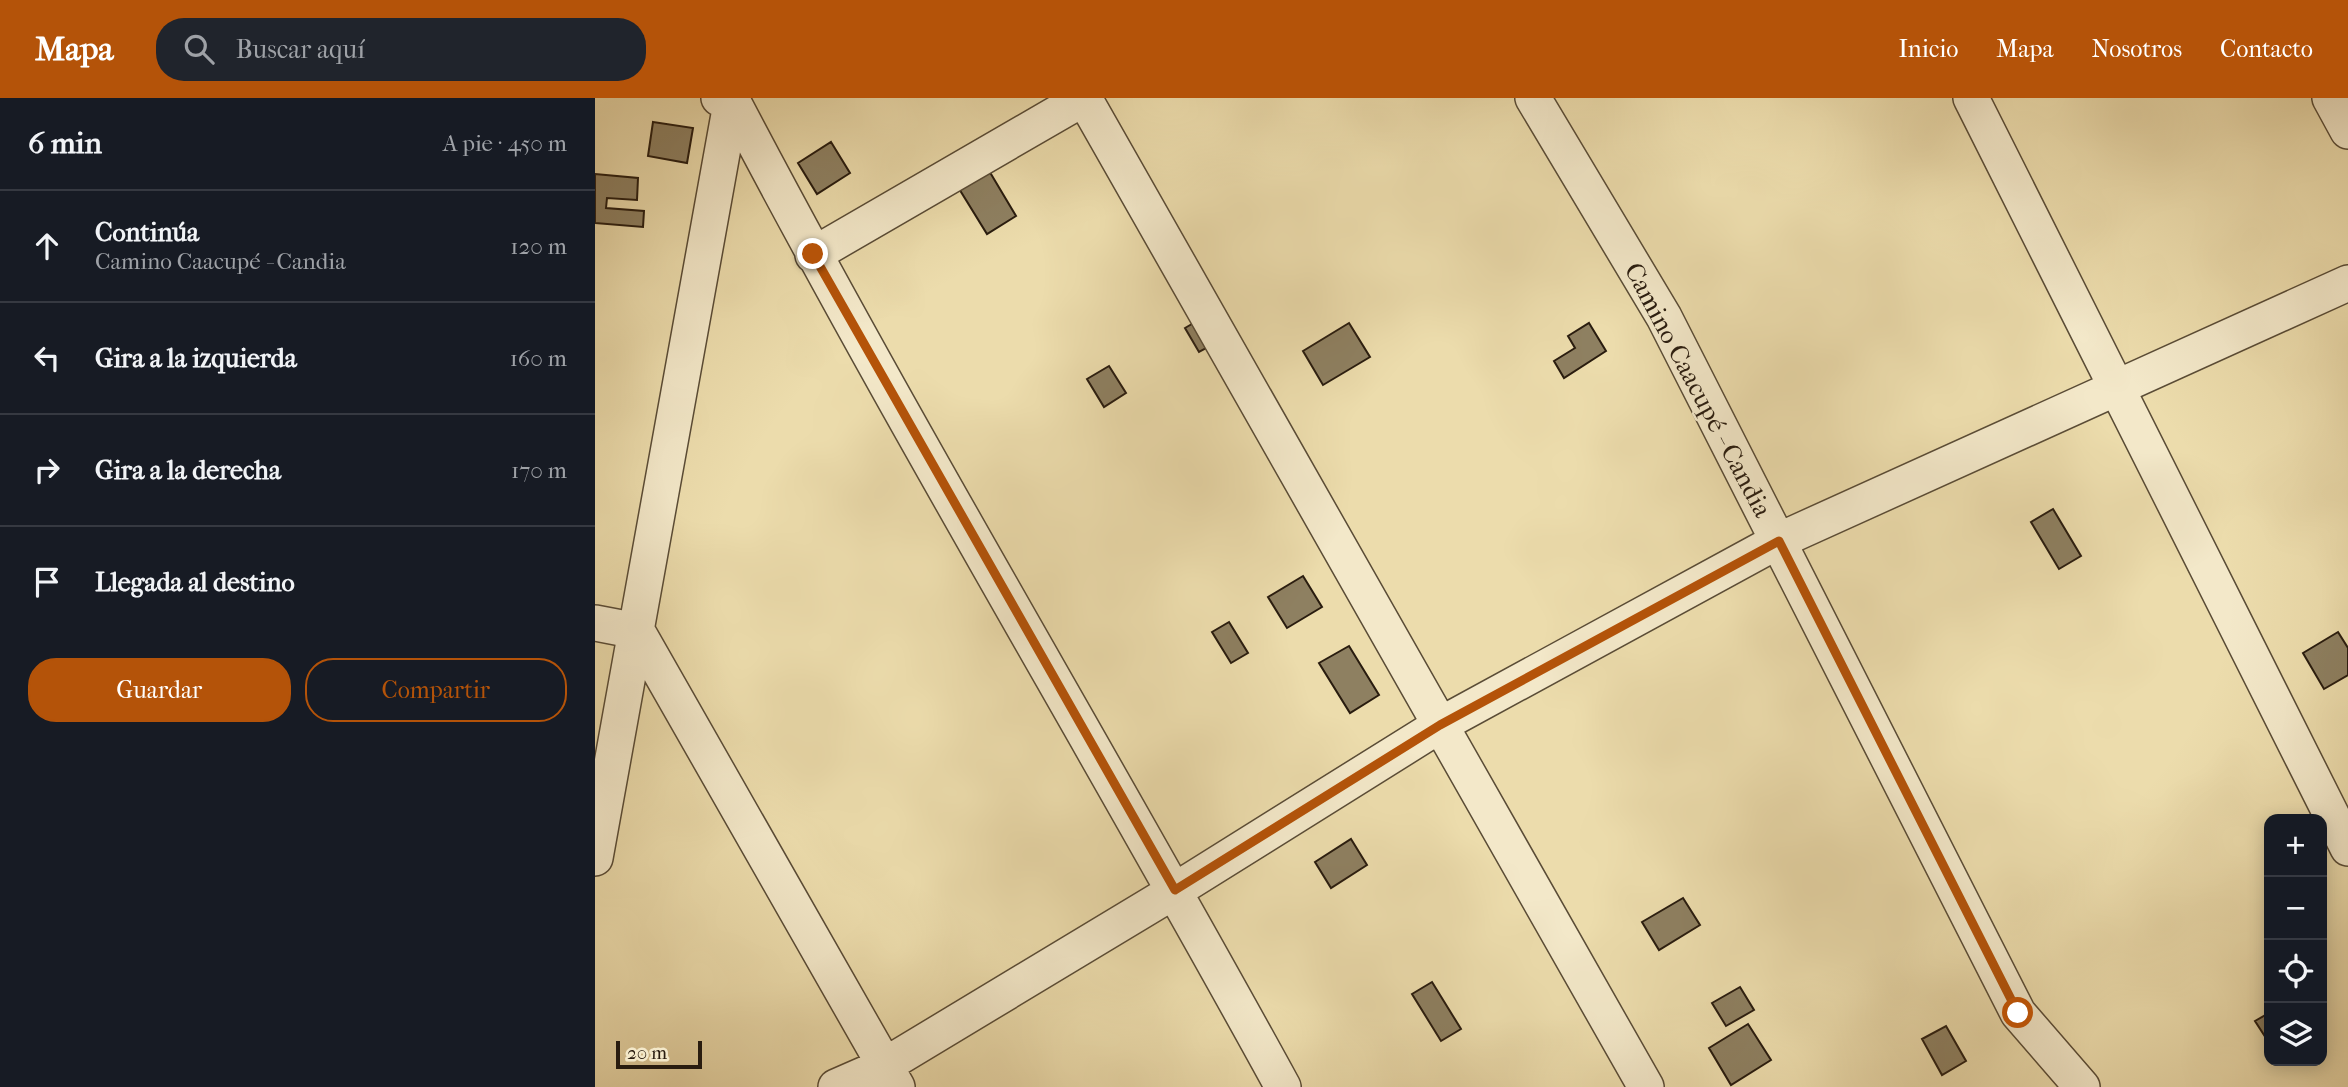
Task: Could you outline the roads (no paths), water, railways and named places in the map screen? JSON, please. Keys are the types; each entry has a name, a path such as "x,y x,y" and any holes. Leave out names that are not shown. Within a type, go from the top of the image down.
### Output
{"street":[{"path":"813,254 1084,98 1646,1087"},
{"name":"Camino Caacupé - Candia","path":"1533,98 1664,317 2018,1013 2082,1087"},
{"path":"1971,98 2348,848"},
{"path":"2330,98 2348,131"},
{"path":"728,99 813,254 1175,890 1283,1087"},
{"path":"595,858 637,631 728,99"},
{"path":"836,1087 891,1077 1175,890 1440,725 1779,541 2348,284"},
{"path":"595,623 637,631 891,1077"}]}
